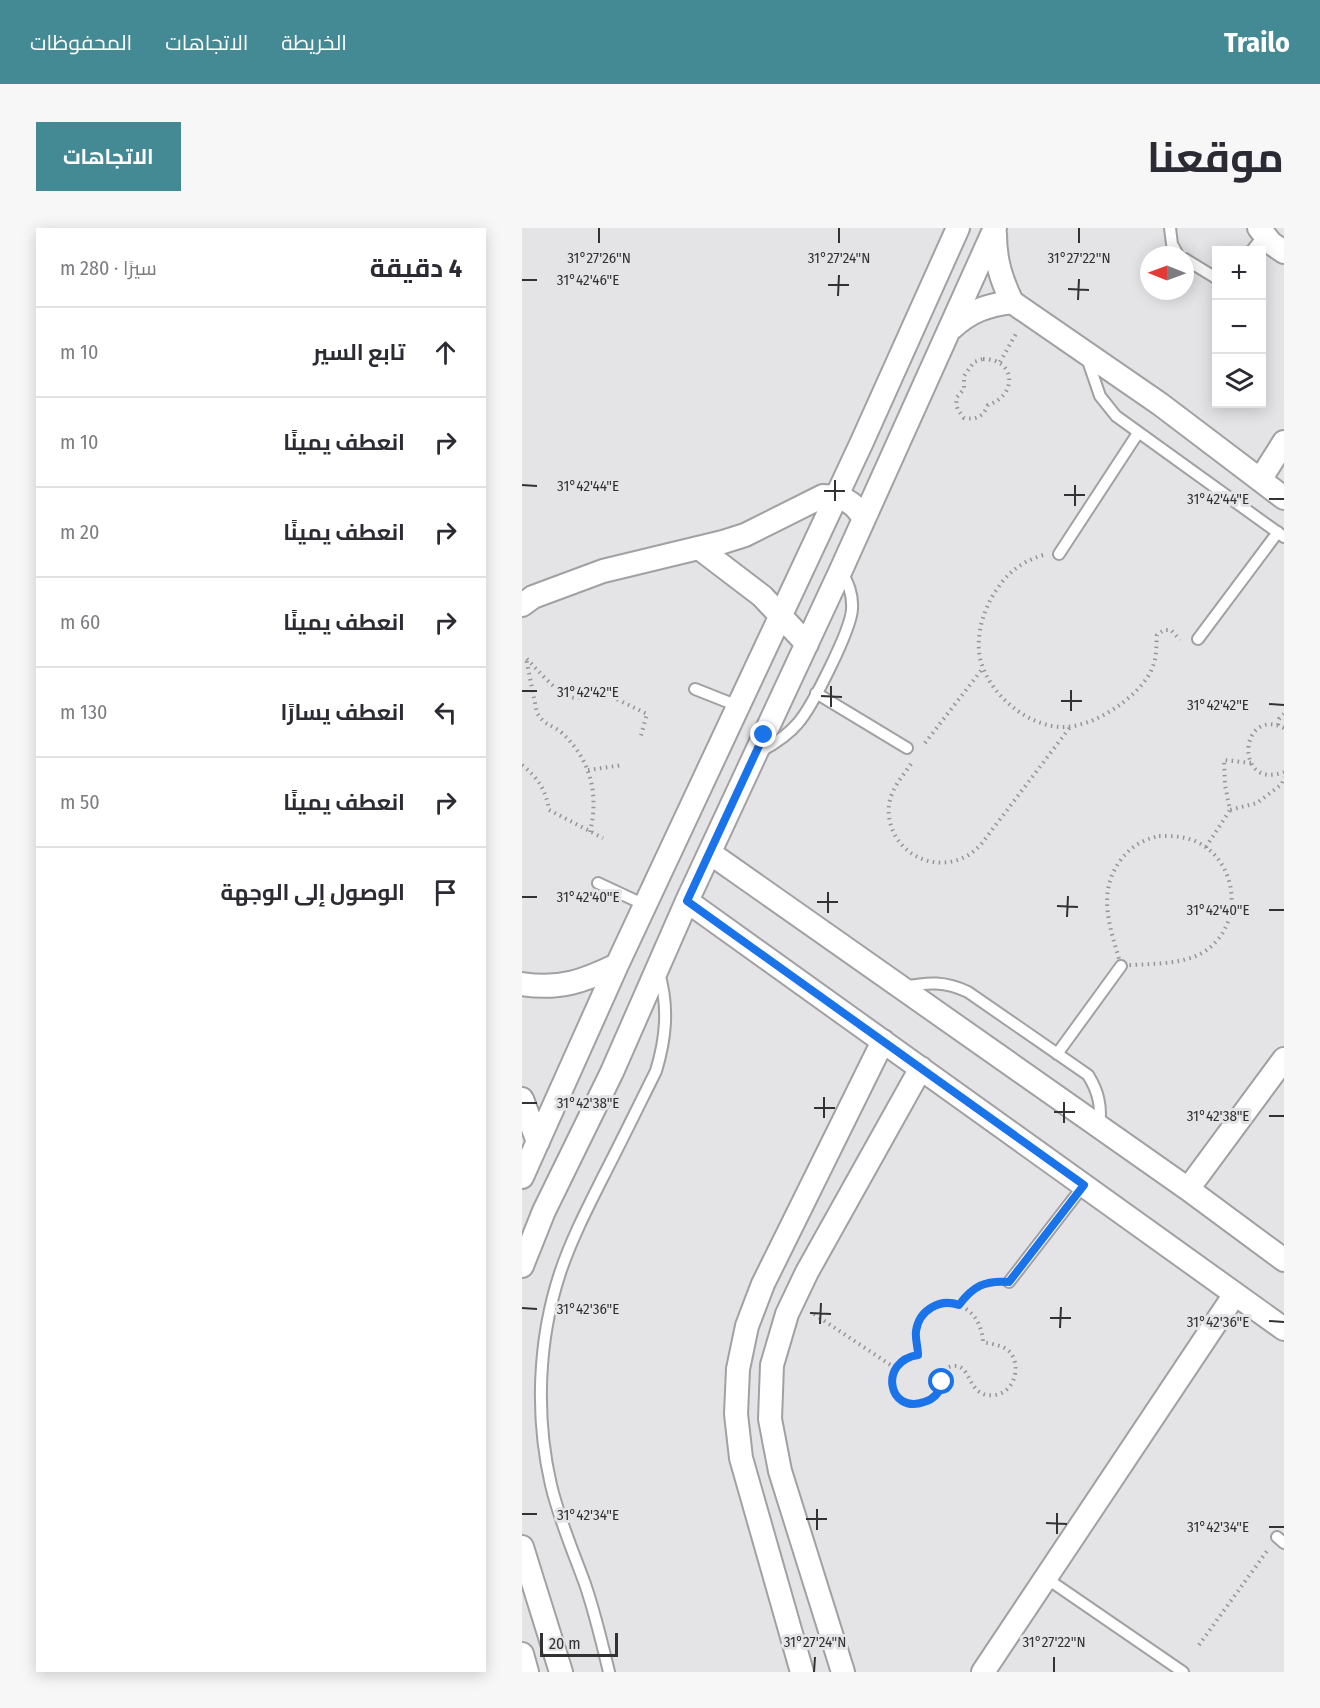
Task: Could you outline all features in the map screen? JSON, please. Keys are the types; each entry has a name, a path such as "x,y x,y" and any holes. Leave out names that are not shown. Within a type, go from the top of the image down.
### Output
{"street":[{"path":"522,1177 578,1056 617,964 837,496 958,228"},
{"path":"995,228 995,254 1001,279 1020,308 1160,404 1284,498"},
{"path":"522,1266 544,1211 612,1072 657,967 841,570 995,228"},
{"path":"1258,238 1284,252"},
{"path":"951,329 963,317 995,304 1020,308"},
{"path":"1260,480 1284,442"},
{"path":"522,605 533,597 603,571 745,535 823,496 837,496 848,500 858,508 864,519"},
{"path":"699,548 742,579 807,644"},
{"path":"710,853 1188,1189 1284,1260"},
{"path":"687,901 1284,1329"},
{"path":"522,984 556,986 588,979 617,964"},
{"path":"802,1672 741,1458 736,1414 738,1369 747,1326 763,1284 884,1041"},
{"path":"578,1056 612,1072"},
{"path":"1188,1189 1284,1059"},
{"path":"843,1672 780,1471 770,1419 772,1365 787,1314 807,1272 921,1068"},
{"path":"522,1099 538,1142"},
{"path":"983,1672 1235,1294"},
{"path":"522,1547 561,1672"},
{"path":"522,1654 527,1672"}],"lane":[{"path":"1170,228 1173,246"},
{"path":"1194,265 1212,276"},
{"path":"1085,352 1100,396 1116,416 1281,535 1198,639"},
{"path":"1059,554 1138,433"},
{"path":"756,754 774,744 800,721 847,631 852,609 850,587 841,570"},
{"path":"695,688 738,706"},
{"path":"816,693 907,748"},
{"path":"598,884 645,905"},
{"path":"1057,1054 1121,966"},
{"path":"609,1672 585,1585 559,1517 550,1484 541,1416 544,1344 560,1274 572,1240 658,1063 663,1047 666,1022 663,985 657,967"},
{"path":"902,988 930,982 956,986 1088,1075 1094,1084 1100,1106 1099,1126"},
{"path":"1009,1282 1084,1185"},
{"path":"1046,1578 1184,1672"}],"path":[{"path":"1000,362 1020,308"},
{"path":"983,359 1000,362 1009,376 1007,391 997,402 988,405 979,417 964,418 957,410 956,404 957,397 963,389 964,376 968,368 974,362 983,359"},
{"path":"1059,554 1029,559 1012,570 999,584 985,608 979,645 983,668 995,688 1015,709 1030,718 1063,727 1101,717 1129,698 1153,668 1158,635 1164,630 1171,630 1181,642 1187,645 1194,644 1198,639"},
{"path":"590,832 594,801 588,770 581,755 571,742 559,730 549,727 537,713 526,658 566,696 583,697 600,691 647,714 640,739"},
{"path":"923,746 983,668"},
{"path":"1278,725 1279,719 1284,714"},
{"path":"1284,728 1268,724 1259,728 1252,735 1247,754 1257,770 1276,775 1284,772"},
{"path":"912,762 892,793 889,806 894,832 901,844 916,856 935,863 948,863 967,856 982,843 1072,725"},
{"path":"1230,810 1225,785 1224,760 1251,763"},
{"path":"522,765 542,787 549,810 603,838"},
{"path":"588,770 623,765"},
{"path":"1206,848 1230,810 1257,803 1282,784 1284,777"},
{"path":"1159,836 1184,837 1206,848 1223,866 1232,890 1230,914 1221,935 1201,953 1189,958 1121,966 1108,919 1106,898 1114,870 1123,856 1135,845 1159,836"},
{"path":"959,1305 968,1292 977,1286 994,1281 1009,1282"},
{"path":"793,1300 896,1368"},
{"path":"943,1303 959,1305 974,1314 982,1332 983,1342 1010,1352 1016,1368 1014,1377 1006,1390 993,1395 978,1392 964,1370 959,1366 953,1366 946,1368 942,1374 940,1389 936,1396 923,1403 909,1404 902,1401 894,1392 892,1377 902,1360 918,1355 916,1331 921,1316 926,1310 943,1303"},
{"path":"1199,1645 1280,1540"}],"route":[{"path":"764,735 687,901 1084,1185 1009,1282 994,1281 977,1286 968,1292 959,1305 943,1303 926,1310 921,1316 916,1331 918,1355 902,1360 896,1368 892,1377 894,1392 902,1401 909,1404 923,1403 936,1396 942,1382"}]}
